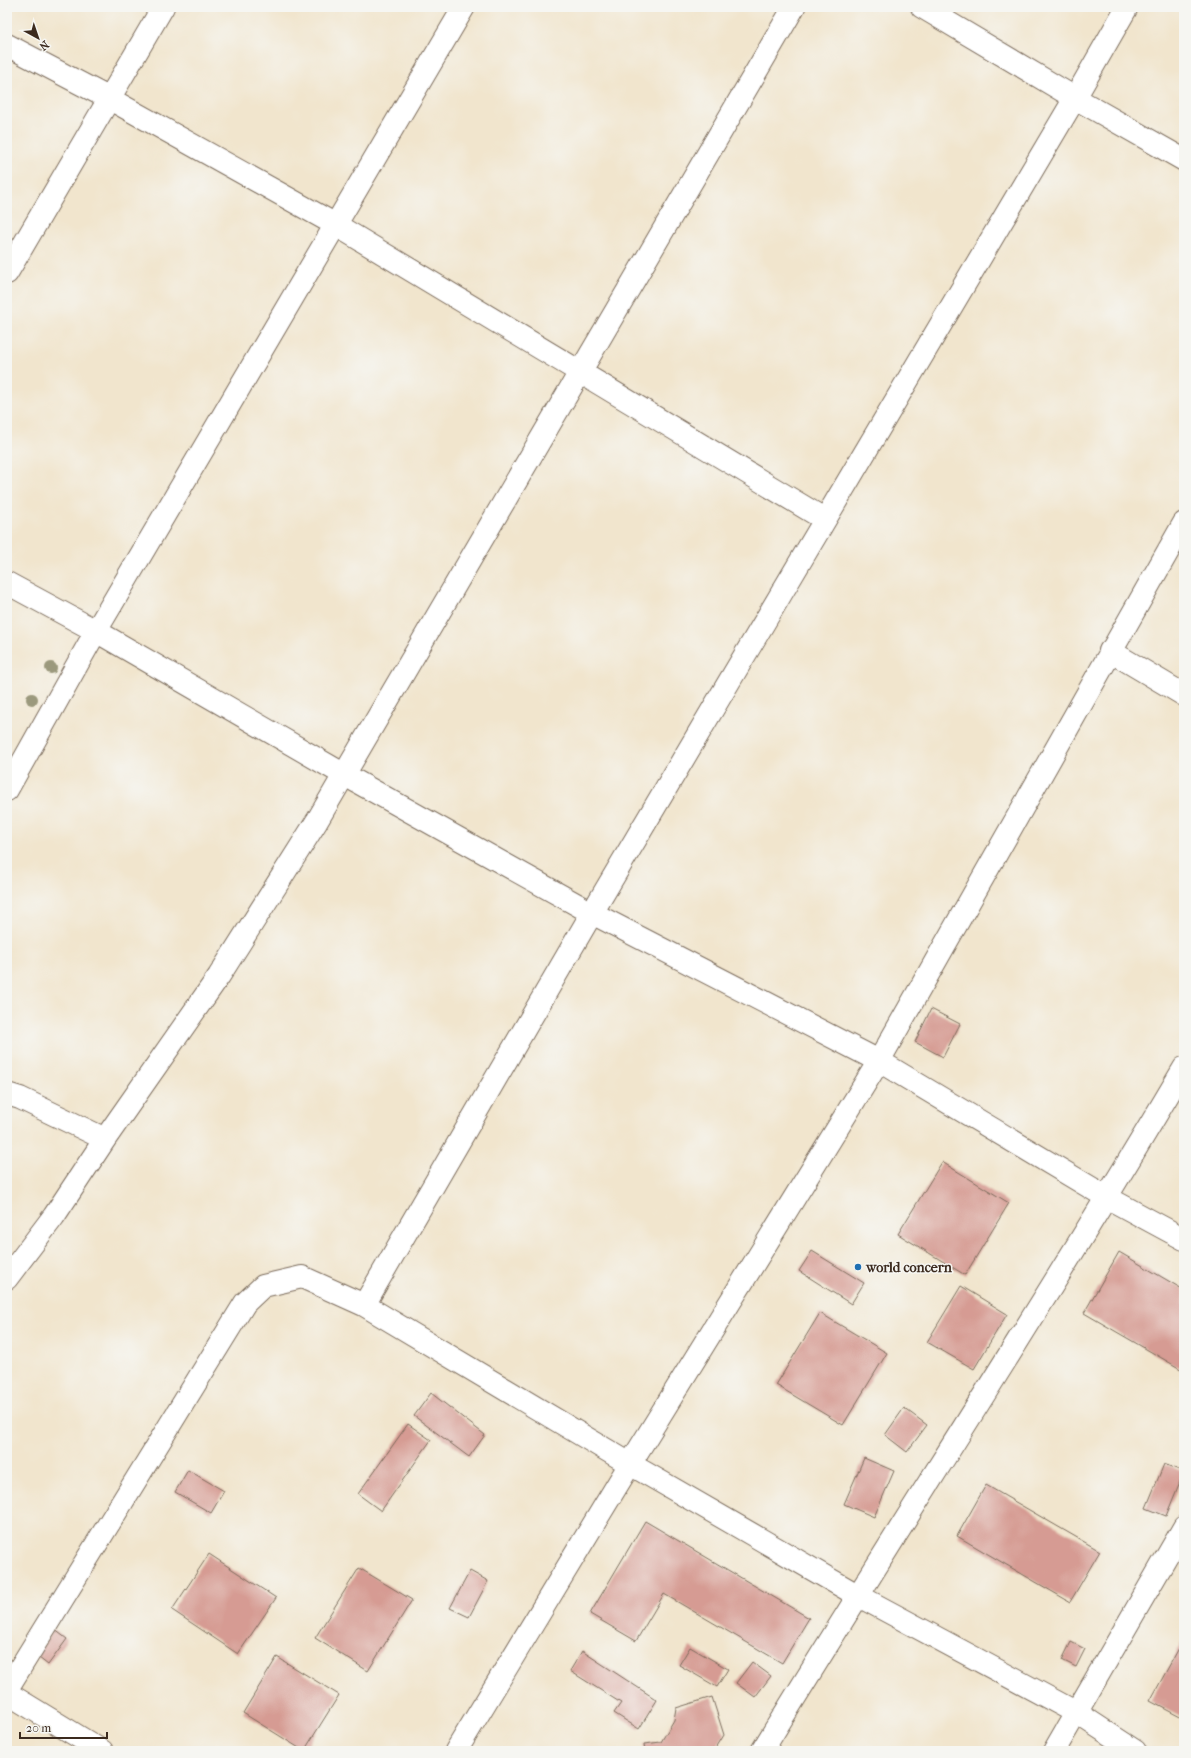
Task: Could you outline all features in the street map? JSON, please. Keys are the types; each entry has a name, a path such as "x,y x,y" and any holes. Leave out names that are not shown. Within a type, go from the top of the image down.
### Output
{"street":[{"path":"7,273 163,7"},
{"path":"7,790 96,631 464,7"},
{"path":"7,1278 54,1216 105,1139 219,976 317,821 343,774 794,7"},
{"path":"922,7 1075,98 1184,160"},
{"path":"364,1305 592,913 824,519 1075,98 1127,7"},
{"path":"7,45 110,99 336,225 824,519"},
{"path":"456,1751 630,1464 879,1061 1110,651 1184,523"},
{"path":"7,583 96,631 343,774 592,913 879,1061 1108,1198 1184,1239"},
{"path":"1110,651 1184,695"},
{"path":"762,1751 857,1595 1108,1198 1184,1068"},
{"path":"7,1094 20,1098 105,1139"},
{"path":"7,1689 245,1303 263,1286 302,1277 364,1305 630,1464 857,1595 1077,1713 1135,1751"},
{"path":"1054,1751 1184,1527"},
{"path":"7,1693 102,1751"}],"building":[{"path":"931,1009 960,1024 943,1057 915,1042"},
{"path":"942,1162 1009,1203 965,1275 898,1234"},
{"path":"812,1251 864,1283 851,1304 799,1271"},
{"path":"1119,1252 1184,1290 1184,1371 1084,1313"},
{"path":"961,1286 1007,1314 974,1369 927,1342"},
{"path":"820,1313 887,1353 843,1425 776,1385"},
{"path":"431,1393 485,1435 469,1457 414,1416"},
{"path":"904,1408 927,1425 907,1452 885,1435"},
{"path":"408,1424 431,1440 381,1511 358,1494"},
{"path":"864,1458 894,1471 874,1517 844,1504"},
{"path":"1164,1464 1184,1472 1166,1516 1146,1508"},
{"path":"188,1470 224,1491 211,1513 175,1492"},
{"path":"986,1485 1100,1551 1070,1602 957,1536"},
{"path":"645,1521 809,1618 782,1663 664,1594 636,1641 590,1614"},
{"path":"209,1554 276,1598 238,1654 172,1610"},
{"path":"359,1568 412,1600 368,1671 315,1638"},
{"path":"470,1571 488,1581 469,1617 450,1608"},
{"path":"54,1629 67,1639 48,1665 34,1654"},
{"path":"1184,1639 1184,1719 1150,1701"},
{"path":"1071,1642 1085,1649 1076,1667 1062,1660"},
{"path":"690,1647 728,1669 717,1687 679,1665"},
{"path":"582,1651 657,1700 639,1729 614,1713 621,1703 570,1671"},
{"path":"277,1657 339,1695 304,1751 243,1713"},
{"path":"752,1662 771,1676 755,1697 736,1683"},
{"path":"712,1697 724,1735 714,1751 645,1751 644,1744 661,1742 674,1720 676,1708"}],"place":[{"name":"world concern","path":"858,1267"}]}
